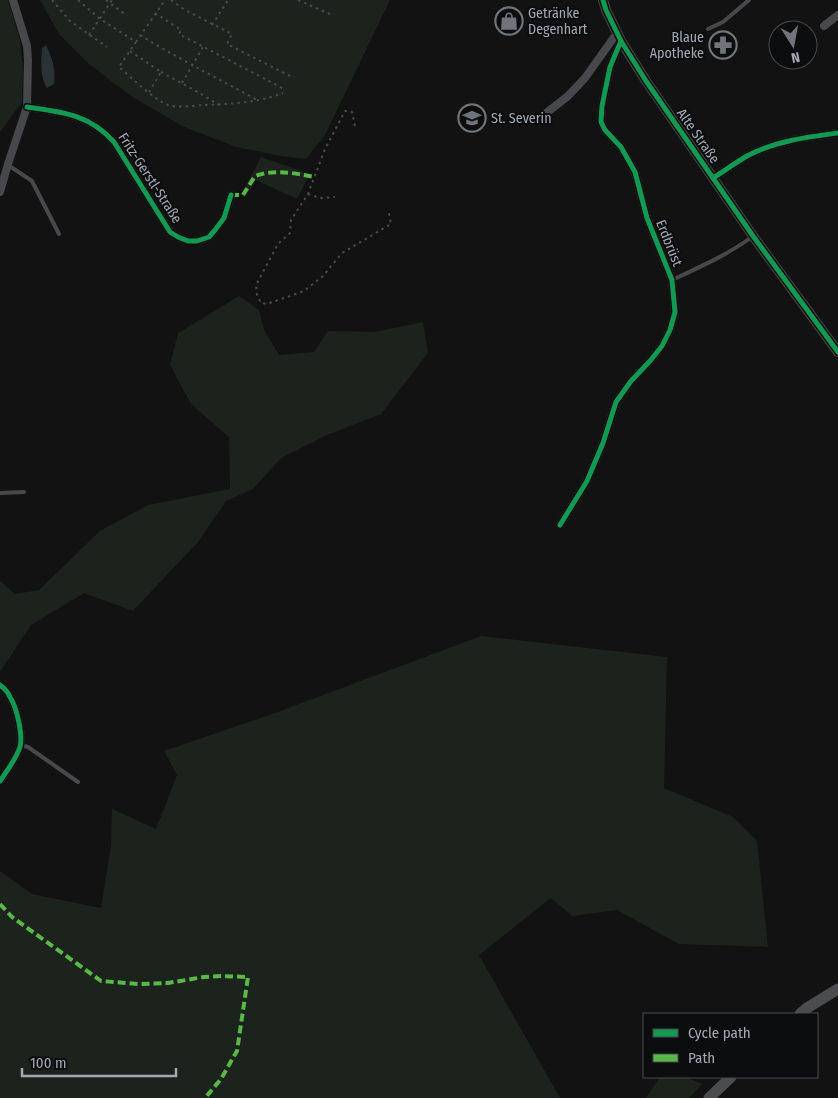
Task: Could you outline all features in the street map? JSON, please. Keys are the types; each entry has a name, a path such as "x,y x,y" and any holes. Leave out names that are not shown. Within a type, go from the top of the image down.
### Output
{"main road":[{"path":"801,1013 838,989"},
{"path":"708,1098 730,1078"}],"street":[{"path":"0,192 27,107 28,60 13,0"},
{"name":"Alte Straße","path":"603,0 619,37 646,81 753,236 838,352"},
{"path":"824,26 838,15"},
{"path":"545,114 568,96 586,78 619,37"},
{"name":"Erdbrüst","path":"560,525 587,481 603,444 616,402 631,381 662,346 670,330 675,312 672,280 647,218 635,172 620,147 605,130 602,122 602,106 610,67 619,37"},
{"name":"Fritz-Gerstl-Straße","path":"27,107 79,117 106,133 114,142 170,232 178,237 188,241 197,241 209,237 224,218 231,195"},
{"path":"713,178 747,156 766,148 786,141 838,133"},
{"path":"0,685 10,697 20,732 20,745 8,770 0,781"}],"lane":[{"path":"708,29 723,22 749,0"},
{"path":"8,164 32,181 59,234"},
{"path":"672,280 708,264 743,244 753,236"},
{"path":"0,493 24,492"},
{"path":"20,745 28,747 78,782"}],"path":[{"path":"52,0 70,21 107,47"},
{"path":"78,0 100,19 136,42"},
{"path":"106,0 127,16"},
{"path":"89,35 112,0"},
{"path":"165,0 119,67 148,92 169,105 189,106 236,104 259,101 283,94"},
{"path":"171,0 185,10 232,34 227,44 294,78"},
{"path":"212,25 228,0"},
{"path":"298,0 332,15"},
{"path":"156,14 182,30 179,34 286,90"},
{"path":"140,35 179,59 259,101"},
{"path":"182,84 203,47"},
{"path":"129,51 161,72 219,105"},
{"path":"148,92 161,72"},
{"path":"355,126 352,112 345,111 325,149 308,194 291,220 290,233 278,244 256,285 257,295 261,303 267,304 304,291 323,276 342,253 391,224 389,213"},
{"path":"308,194 320,198 335,197"}],"shaded area":[{"path":"0,0 8,0 20,40 23,72 22,102 0,132"},
{"path":"40,0 390,0 325,135 306,159 236,147 182,126 131,96 89,64 59,34"},
{"path":"46,45 54,68 54,84 47,88 43,79 41,63 42,48"},
{"path":"261,157 310,174 297,199 256,180 246,196 243,191"},
{"path":"239,296 259,310 264,330 279,355 314,352 328,331 375,332 423,322 428,353 381,414 327,435 281,458 253,489 226,501 198,542 133,611 84,593 31,625 0,672 0,581 15,594 39,590 100,531 148,505 230,489 229,437 191,404 170,365 178,333"},
{"path":"481,636 667,657 664,788 733,817 757,841 768,947 679,944 617,910 572,916 551,898 479,955 560,1098 0,1098 0,871 32,894 101,908 111,845 112,809 156,829 177,775 164,751 275,713"},
{"path":"659,1078 688,1078 702,1084 689,1098 646,1098"}],"marked path":[{"path":"231,195 243,195 255,176 263,174 284,172 314,177"},
{"path":"0,904 12,917 101,981 139,984 168,983 204,977 248,977 237,1051 221,1079 205,1098"}],"cycle path":[{"path":"603,0 621,41 646,81 753,236 838,352"},
{"path":"560,525 587,481 603,443 616,402 631,381 662,346 670,330 675,312 672,280 647,218 635,172 621,147 605,130 601,122 602,106 610,67 621,41"},
{"path":"27,107 74,116 95,125 105,133 114,142 170,232 178,237 188,241 197,241 209,237 224,218 231,195"},
{"path":"713,178 747,156 780,143 838,133"},
{"path":"0,685 13,702 19,722 21,742 16,756 0,781"}],"place":[{"name":"Getränke Degenhart","path":"509,21"},
{"name":"Blaue Apotheke","path":"723,45"},
{"name":"St. Severin","path":"472,118"}]}
